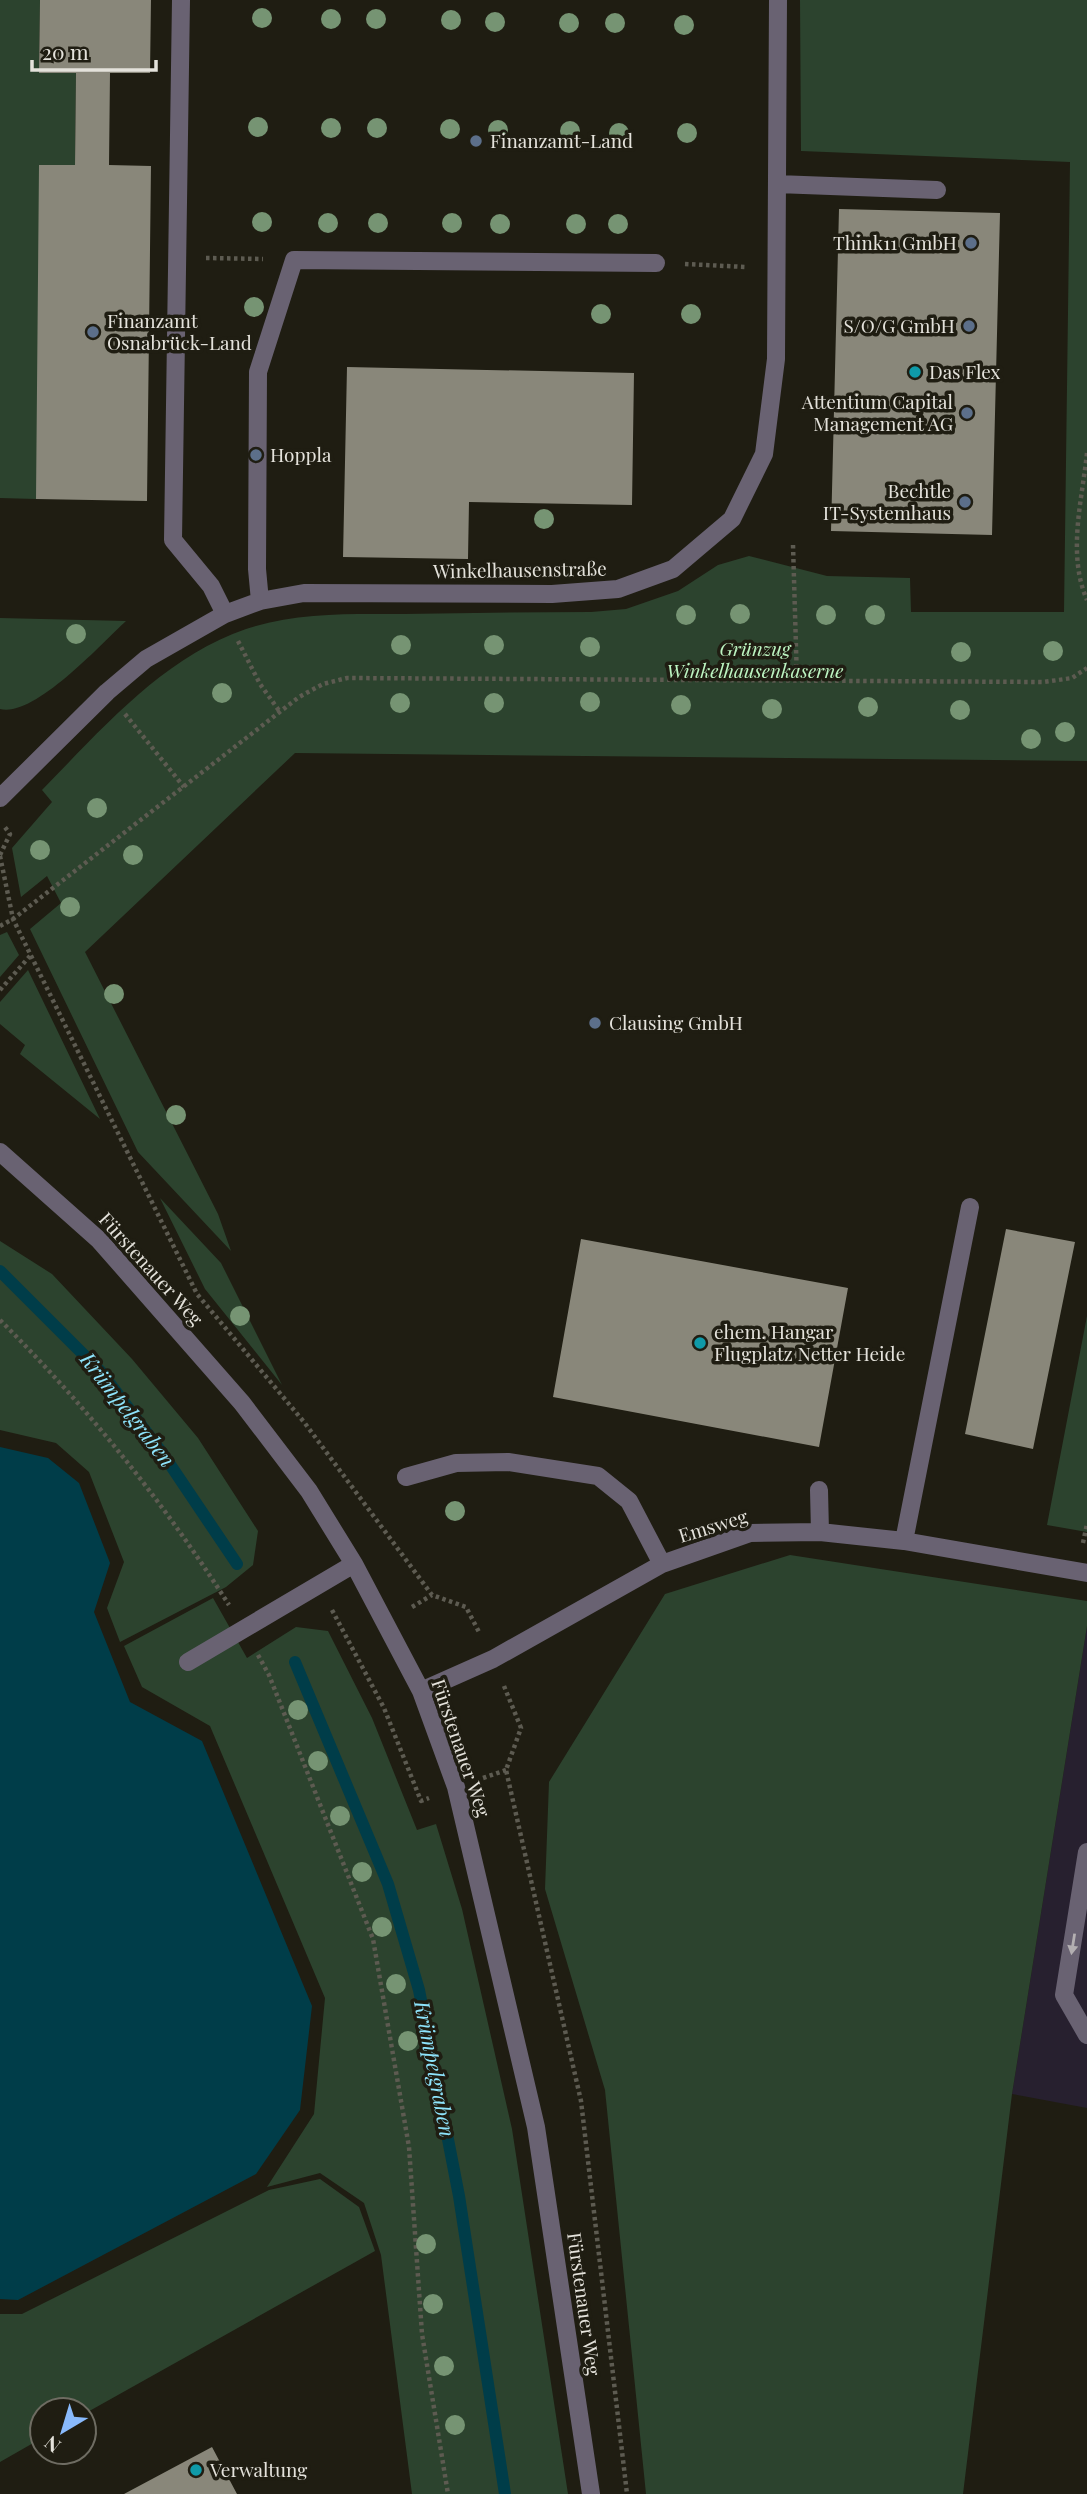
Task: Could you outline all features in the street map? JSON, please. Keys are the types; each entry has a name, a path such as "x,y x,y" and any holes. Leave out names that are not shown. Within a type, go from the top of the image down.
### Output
{"street":[{"path":"181,0 173,540 211,586 225,614"},
{"name":"Winkelhausenstraße","path":"0,798 107,692 146,660 225,614 260,601 304,593 552,594 618,589 673,569 732,519 764,454 776,359 778,0"},
{"path":"777,184 937,190"},
{"path":"260,601 257,569 258,372 295,260 656,263"},
{"name":"Fürstenauer Weg","path":"0,1152 99,1240 242,1402 309,1491 354,1564 421,1690 456,1787 536,2127 591,2494"},
{"path":"904,1541 970,1207"},
{"path":"406,1477 456,1463 508,1462 598,1476 629,1501 662,1564"},
{"path":"819,1490 820,1532"},
{"name":"Emsweg","path":"421,1690 493,1659 662,1564 750,1533 820,1532 904,1541 1087,1573"},
{"path":"188,1662 354,1564"},
{"path":"1087,1852 1064,1996 1087,2035"}],"path":[{"path":"177,258 295,260"},
{"path":"656,263 776,268"},
{"path":"1087,453 1076,552 1077,578 1087,600"},
{"path":"793,545 797,681"},
{"path":"225,614 260,684 279,712"},
{"path":"0,926 13,919 279,712 323,684 347,678 1044,682 1072,677 1087,668"},
{"path":"107,692 184,787"},
{"path":"0,821 10,834 0,855 13,919 197,1294 304,1422 432,1595 466,1607 493,1659 521,1728 506,1770 582,2101 626,2494"},
{"path":"0,990 30,956"},
{"path":"0,1320 95,1420 181,1530 244,1629 269,1675 373,1939 409,2147 422,2334 448,2494"},
{"path":"318,1585 384,1708 421,1801"}],"shaded area":[{"path":"1087,1626 1087,2108 1012,2094"}],"green space":[{"path":"0,0 40,0 39,72 76,73 75,165 36,499 0,498"},
{"name":"Grünzug Winkelhausenkaserne","path":"800,0 1087,0 1087,761 295,753 85,952 218,1214 231,1251 138,1152 30,929 61,903 47,876 21,897 12,848 52,802 42,790 111,720 160,677 216,642 265,623 344,614 591,612 626,609 678,591 718,565 749,556 827,576 910,578 911,612 1064,612 1070,162 801,151"},
{"path":"0,618 126,621 48,691 14,709 0,709"},
{"path":"7,932 19,955 0,977 0,935"},
{"path":"28,970 100,1119 20,1054 25,1045 0,1024 0,1002"},
{"path":"160,1198 221,1263 282,1385 205,1289"},
{"path":"0,1241 52,1274 132,1359 198,1438 258,1531 253,1565 226,1587 120,1642 107,1608 124,1562 89,1472 56,1443 0,1430"},
{"path":"1087,1316 1087,1532 1047,1525"},
{"path":"790,1555 1087,1601 1087,1626 1012,2094 963,2494 646,2494 605,2090 545,1889 549,1782 665,1594"},
{"path":"213,1598 247,1658 296,1627 328,1631 372,1718 417,1830 436,1824 462,1909 512,2129 568,2494 412,2494 381,2255 364,2203 320,2173 267,2187 314,2114 325,1998 210,1726 142,1687 124,1646"},
{"path":"320,2179 359,2207 375,2251 98,2406 98,2396 28,2396 28,2446 0,2462 0,2314 22,2314 269,2190"}],"water":[{"path":"0,1447 48,1458 79,1483 110,1563 94,1612 130,1702 202,1741 312,2006 300,2110 256,2174 18,2300 0,2299"}],"building":[{"name":"Finanzamt Osnabrück-Land","path":"40,0 151,0 150,73 110,73 109,165 151,166 147,501 36,499 39,165 75,165 76,73 39,73"},
{"name":"Das Flex","path":"839,209 1000,213 992,535 831,531"},
{"path":"347,367 634,373 632,505 469,502 468,559 343,557"},
{"path":"1006,1229 1075,1242 1033,1449 965,1434"},
{"name":"ehem. Hangar Flugplatz Netter Heide","path":"581,1239 848,1288 819,1447 553,1397"},
{"name":"Verwaltung","path":"212,2447 237,2494 124,2494"}],"waterway":[{"name":"Krümpelgraben","path":"0,1271 102,1373 163,1454 237,1564"},
{"name":"Krümpelgraben","path":"295,1662 388,1884 419,1990 459,2196 505,2494"}],"place":[{"name":"Finanzamt-Land","path":"476,141"},
{"name":"Think11 GmbH","path":"971,243"},
{"name":"S/O/G GmbH","path":"969,326"},
{"name":"Finanzamt Osnabrück-Land","path":"93,332"},
{"name":"Das Flex","path":"915,372"},
{"name":"Attentium Capital Management AG","path":"967,413"},
{"name":"Hoppla","path":"256,455"},
{"name":"Bechtle IT-Systemhaus","path":"965,502"},
{"name":"Clausing GmbH","path":"595,1023"},
{"name":"ehem. Hangar Flugplatz Netter Heide","path":"700,1343"},
{"name":"Verwaltung","path":"196,2470"}]}
